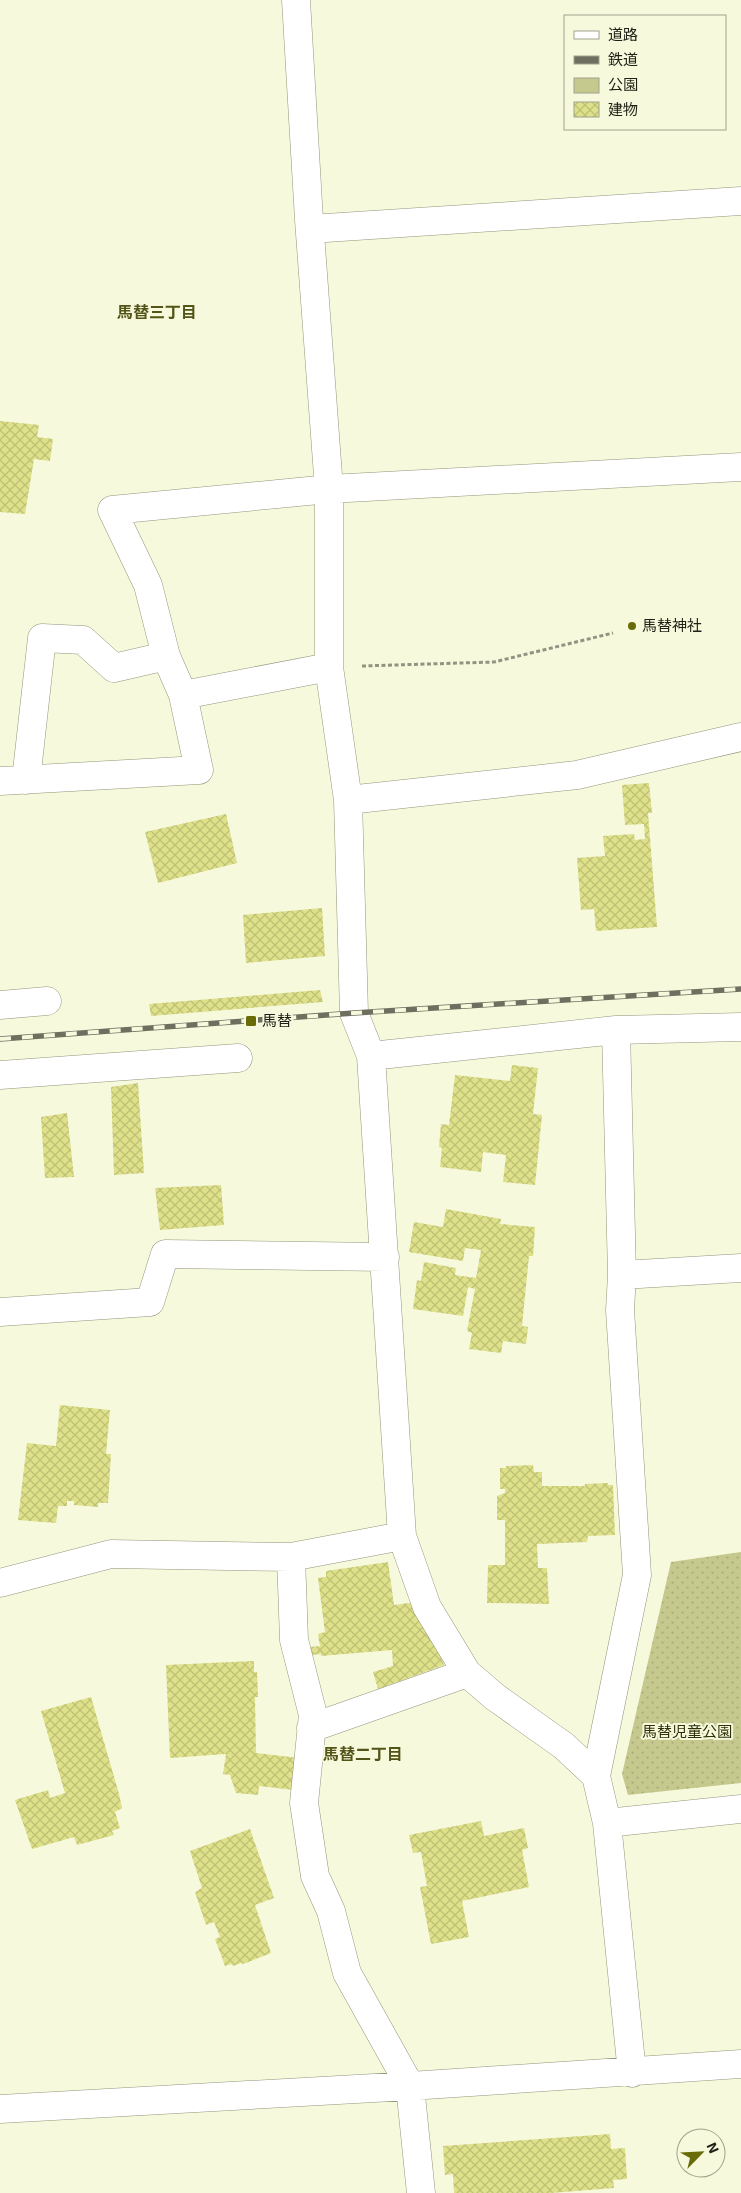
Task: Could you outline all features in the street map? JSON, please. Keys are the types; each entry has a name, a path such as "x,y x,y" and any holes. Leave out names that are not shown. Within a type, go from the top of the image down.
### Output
{"street":[{"path":"296,0 329,488 329,667 348,800 354,1013 371,1056 402,1536 427,1607 467,1673 495,1697 564,1746 596,1776"},
{"path":"310,229 741,201"},
{"path":"166,656 114,668 83,640 42,638 13,781 199,770 183,695 166,656 148,585 112,510 329,488 741,467"},
{"path":"183,695 329,667"},
{"path":"348,800 577,774 741,737"},
{"path":"0,1005 47,1002"},
{"path":"371,1056 616,1030 741,1027"},
{"path":"616,1030 622,1275 620,1310 637,1575 596,1776 607,1823 632,2073"},
{"path":"0,1075 238,1058"},
{"path":"0,1312 150,1302 165,1254 385,1257"},
{"path":"622,1275 741,1268"},
{"path":"0,1583 111,1554 291,1557 402,1536"},
{"path":"291,1557 294,1640 313,1715 304,1803 316,1876 331,1911 347,1973 410,2086 421,2193"},
{"path":"311,1728 467,1673"},
{"path":"607,1823 741,1810"},
{"path":"0,2109 632,2073 741,2064"}],"path":[{"path":"329,667 494,662 614,633"}],"green space":[{"name":"馬替児童公園","path":"741,1552 741,1783 628,1795 622,1774 671,1562"}],"building":[{"path":"0,421 39,425 37,437 53,439 50,461 34,459 25,514 0,512"},
{"path":"649,783 652,813 648,813 657,927 596,931 594,909 581,910 577,858 605,856 603,836 634,834 635,840 645,839 644,824 625,825 622,785"},
{"path":"226,814 237,863 158,883 145,832"},
{"path":"322,908 325,956 246,963 243,915"},
{"path":"320,990 323,1002 151,1016 149,1004"},
{"path":"512,1065 538,1068 533,1114 542,1115 535,1185 503,1182 506,1155 483,1152 481,1172 440,1167 442,1148 439,1147 441,1124 449,1125 455,1075 510,1081"},
{"path":"138,1083 144,1173 114,1175 111,1087"},
{"path":"67,1113 74,1177 45,1178 41,1117"},
{"path":"221,1185 224,1225 160,1230 155,1188"},
{"path":"446,1209 501,1219 500,1224 535,1227 533,1256 529,1256 522,1326 528,1327 526,1344 503,1341 501,1353 469,1349 472,1333 467,1331 475,1289 468,1287 463,1316 413,1309 417,1280 421,1281 424,1262 456,1268 455,1275 476,1278 481,1250 465,1248 463,1261 409,1252 414,1222 443,1227"},
{"path":"60,1405 110,1410 106,1454 111,1454 108,1503 98,1503 98,1507 74,1505 74,1501 67,1501 67,1506 58,1506 56,1523 18,1520 27,1443 56,1446"},
{"path":"533,1465 534,1472 542,1472 542,1486 585,1486 585,1484 608,1483 608,1485 613,1485 615,1535 588,1536 587,1542 537,1544 538,1568 547,1568 549,1604 487,1603 488,1565 505,1565 505,1520 497,1520 497,1496 505,1493 505,1489 500,1489 500,1468"},
{"path":"388,1562 394,1605 416,1602 428,1623 444,1665 378,1689 373,1672 393,1666 392,1650 321,1656 321,1654 311,1655 310,1647 320,1646 318,1634 325,1632 318,1578 326,1577 326,1571"},
{"path":"254,1661 254,1672 257,1672 258,1697 255,1697 256,1753 299,1758 294,1790 259,1786 258,1795 236,1793 230,1775 223,1774 226,1754 170,1758 166,1665"},
{"path":"91,1697 119,1794 122,1808 115,1812 120,1828 112,1831 114,1835 77,1845 74,1837 32,1849 15,1800 48,1790 50,1798 65,1793 41,1711"},
{"path":"481,1821 484,1836 524,1828 528,1848 522,1850 529,1887 462,1901 469,1937 431,1944 420,1887 427,1886 421,1852 413,1853 409,1835"},
{"path":"250,1829 274,1898 255,1905 271,1953 243,1964 225,1966 215,1939 220,1937 214,1922 206,1925 195,1892 202,1888 190,1851"},
{"path":"610,2134 611,2149 625,2148 627,2179 613,2180 614,2188 551,2193 454,2193 453,2174 445,2175 443,2146"}],"railway":[{"path":"0,1039 354,1013 741,989"}],"place":[{"name":"馬替神社","path":"632,626"},
{"name":"馬替","path":"251,1021"}],"district":[{"name":"馬替三丁目","path":"157,312"},
{"name":"馬替二丁目","path":"363,1754"}]}
